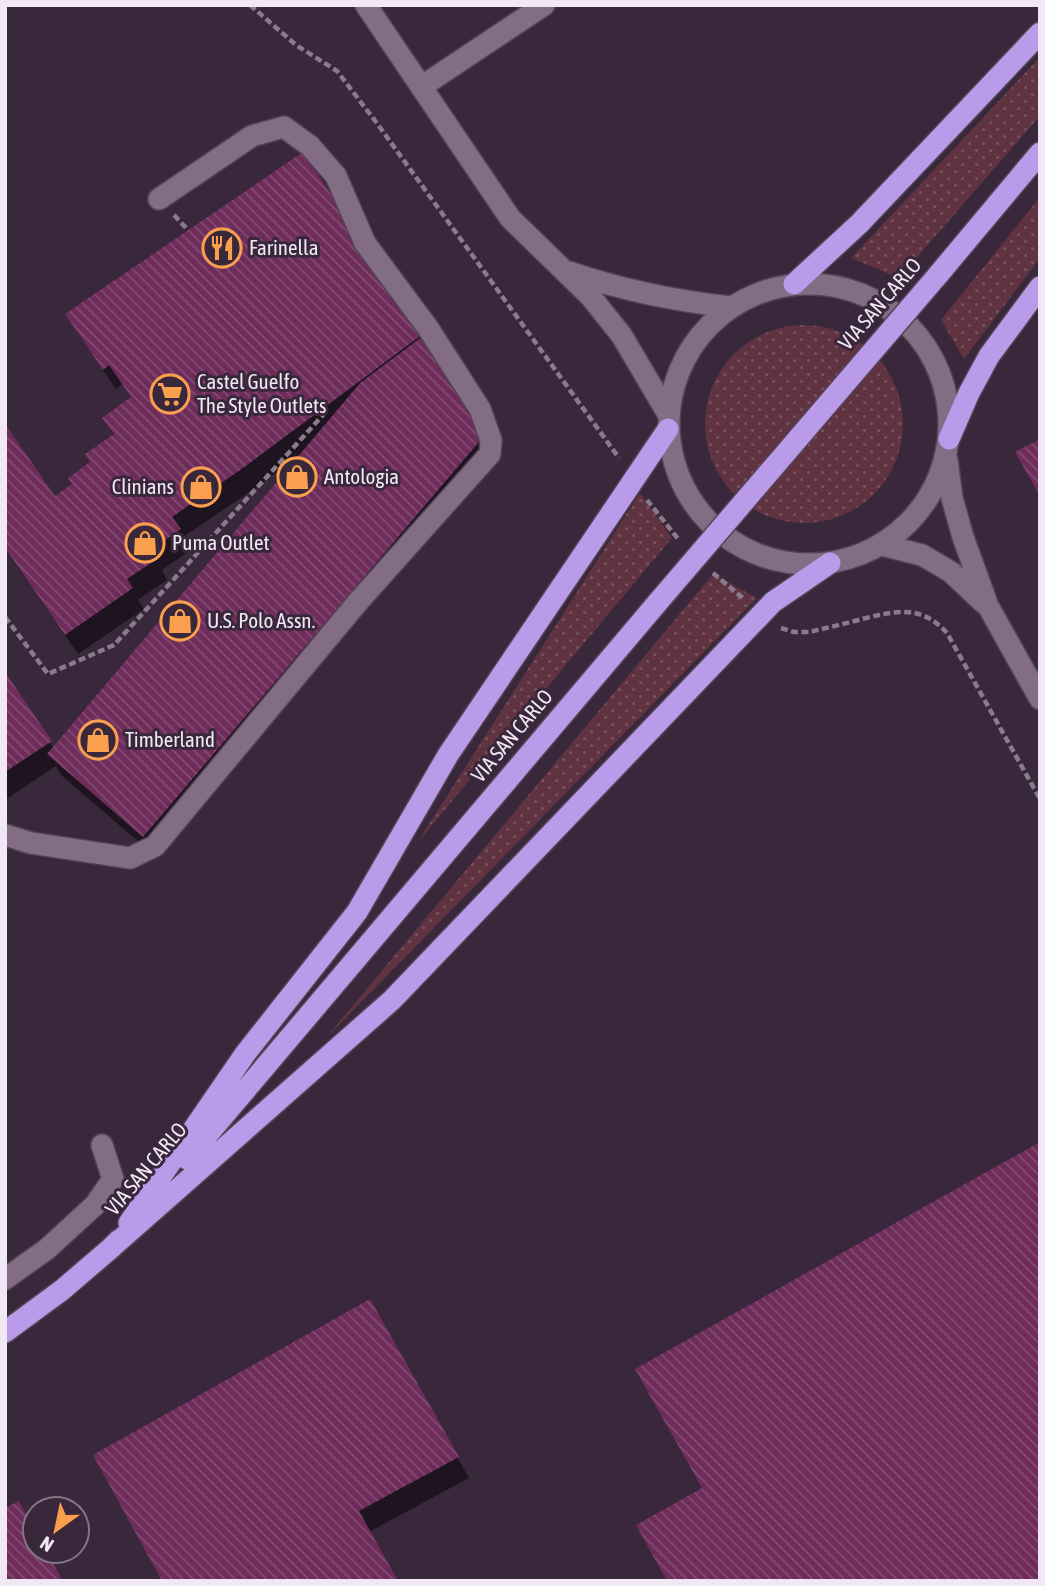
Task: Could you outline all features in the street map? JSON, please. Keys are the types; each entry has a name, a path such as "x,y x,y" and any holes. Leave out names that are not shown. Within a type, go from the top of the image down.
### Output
{"highway":[{"path":"794,284 859,224 1040,33"},
{"name":"VIA SAN CARLO","path":"5,1332 62,1290 111,1248 1040,153"},
{"path":"948,447 969,393 989,356 1040,287"},
{"path":"111,1248 245,1054 357,912 448,754 668,421"},
{"path":"111,1248 392,1000 773,602 830,563"}],"street":[{"path":"366,5 510,218 591,297 622,336 668,421"},
{"path":"421,87 544,5"},
{"path":"5,835 31,843 130,858 155,846 357,603 490,454 491,440 480,408 428,328 365,243 336,176 310,146 284,127 252,136 159,199"},
{"path":"565,270 607,285 646,294 731,307"},
{"path":"948,447 938,482 923,507 905,528 882,545 857,557 830,563 791,564 753,553 719,532 693,503 675,468 668,421 674,382 687,353 706,327 731,307 761,292 794,284 825,284 856,292 884,305 908,324 928,349 942,377 949,407 948,447 952,498 963,537 988,607 1040,699"},
{"path":"882,545 922,555 951,572 988,607"},
{"path":"5,1279 47,1249 95,1205 113,1179 102,1145"}],"path":[{"path":"250,5 296,45 337,71 624,466"},
{"path":"5,617 48,674 114,645 323,415 320,411"},
{"path":"774,624 794,632 809,632 901,611 929,617 947,633 1040,799"}],"shaded area":[{"path":"1040,57 1040,116 899,278 851,258"},
{"path":"1040,197 1040,258 964,359 941,320"},
{"path":"804,325 842,333 874,354 895,386 903,424 895,462 874,494 842,515 804,523 766,515 734,494 713,462 705,424 713,386 734,354 766,333"},
{"path":"640,493 672,538 417,843"},
{"path":"713,574 757,598 325,1039"}],"building":[{"path":"303,152 423,334 243,468 172,517 181,529 151,550 157,559 127,579 133,588 65,635 5,548 5,424 55,496 72,484 68,478 90,462 85,454 114,434 102,418 131,397 109,365 103,370 65,314"},
{"path":"423,336 484,436 143,837 47,754 360,383"},
{"path":"1040,439 1040,496 1015,452"},
{"path":"5,672 52,741 5,772"},
{"path":"1040,1142 1040,1581 667,1581 636,1525 702,1488 635,1369"},
{"path":"370,1299 459,1457 359,1511 398,1581 162,1581 93,1455"},
{"path":"19,1501 21,1505 21,1565 54,1565 63,1581 5,1581 5,1508"}],"place":[{"name":"Farinella","path":"222,248"},
{"name":"Castel Guelfo The Style Outlets","path":"170,394"},
{"name":"Antologia","path":"297,477"},
{"name":"Clinians","path":"201,487"},
{"name":"Puma Outlet","path":"145,543"},
{"name":"U.S. Polo Assn.","path":"180,621"},
{"name":"Timberland","path":"98,740"}]}
